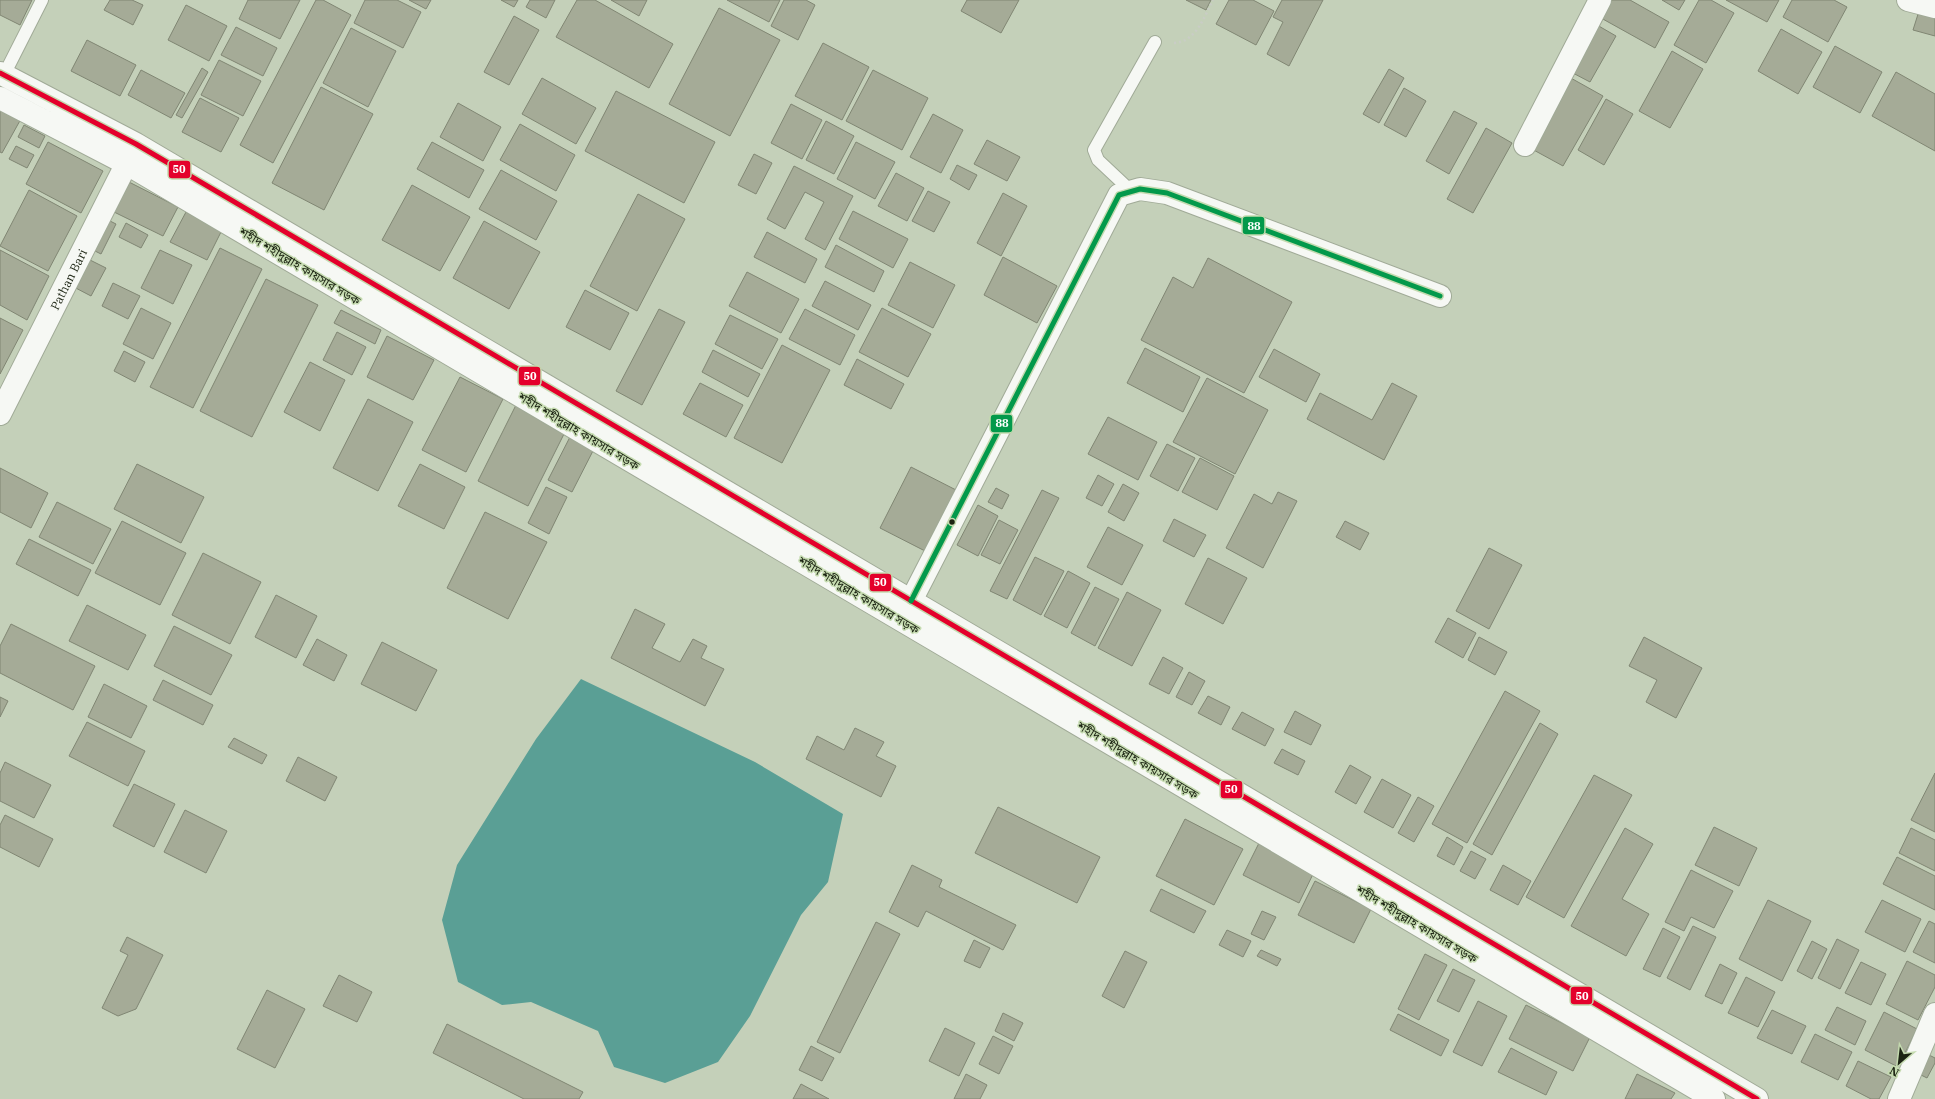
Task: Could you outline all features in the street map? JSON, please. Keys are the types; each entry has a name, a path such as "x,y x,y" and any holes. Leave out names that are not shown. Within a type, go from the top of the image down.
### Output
{"main road":[{"path":"1525,144 1600,0"},
{"path":"1908,0 1935,7"},
{"name":"শহীদ শহীদুল্লাহ কায়সার সড়ক","path":"2,74 136,144 1757,1099"},
{"name":"শহীদ শহীদুল্লাহ কায়সার সড়ক","path":"0,98 126,164 1714,1099"},
{"name":"Pathan Bari","path":"0,414 136,144"},
{"path":"911,601 1119,195 1140,189 1167,193 1440,296"},
{"path":"1899,1099 1935,1014"}],"lane":[{"path":"2,74 42,0"},
{"path":"1131,191 1098,160 1094,150 1155,42"}],"path":[{"path":"1155,42 1176,43 1186,40 1196,33 1213,0"}],"water":[{"path":"581,679 755,762 843,814 828,882 801,915 750,1016 718,1062 665,1083 614,1067 598,1031 531,1002 502,1005 458,982 442,920 457,865 536,739"}],"building":[{"path":"0,0 32,0 20,25 0,15"},
{"path":"110,0 132,0 143,5 133,25 104,10"},
{"path":"248,0 300,0 280,39 239,19"},
{"path":"316,0 323,0 351,15 273,163 240,145"},
{"path":"365,0 397,0 421,12 403,48 354,23"},
{"path":"409,0 431,0 426,9"},
{"path":"501,0 518,0 514,7"},
{"path":"530,0 555,0 546,18 526,7"},
{"path":"577,0 595,0 673,44 649,88 556,37"},
{"path":"611,0 647,0 639,16"},
{"path":"727,0 780,0 769,22"},
{"path":"784,0 806,0 815,5 798,40 771,26"},
{"path":"967,0 1019,0 1001,33 961,11"},
{"path":"1186,0 1211,0 1206,10"},
{"path":"1229,0 1253,0 1274,11 1256,45 1216,24"},
{"path":"1282,0 1323,0 1289,66 1267,54 1283,22 1273,17"},
{"path":"1611,0 1630,0 1669,22 1655,48 1601,18"},
{"path":"1662,0 1685,0 1679,10"},
{"path":"1699,0 1711,0 1734,13 1706,63 1674,45"},
{"path":"1726,0 1779,0 1767,22"},
{"path":"1792,0 1834,0 1847,7 1828,42 1783,17"},
{"path":"186,5 227,26 209,61 168,40"},
{"path":"719,8 780,40 730,136 669,104"},
{"path":"1919,11 1935,16 1935,36 1913,30"},
{"path":"514,16 539,30 509,85 484,72"},
{"path":"1597,25 1616,36 1590,82 1571,72"},
{"path":"236,27 277,48 263,76 221,55"},
{"path":"351,28 396,51 368,107 323,83"},
{"path":"1781,29 1822,52 1798,94 1758,71"},
{"path":"87,40 136,65 120,96 71,71"},
{"path":"823,43 869,67 842,120 795,96"},
{"path":"1835,46 1882,72 1860,113 1813,87"},
{"path":"1672,51 1703,69 1670,128 1639,111"},
{"path":"219,60 261,81 243,116 201,95"},
{"path":"202,68 208,72 182,118 176,115"},
{"path":"1389,69 1404,78 1379,123 1363,114"},
{"path":"141,70 185,93 171,118 128,95"},
{"path":"873,70 928,98 902,150 846,121"},
{"path":"1896,72 1935,94 1935,151 1872,116"},
{"path":"1569,77 1603,96 1563,166 1530,148"},
{"path":"542,78 596,108 576,144 522,114"},
{"path":"321,87 373,114 324,210 272,183"},
{"path":"1404,88 1426,101 1406,137 1384,125"},
{"path":"616,91 715,142 684,203 585,151"},
{"path":"200,98 239,118 221,152 182,132"},
{"path":"1606,99 1633,114 1604,165 1578,150"},
{"path":"458,103 501,127 483,161 440,137"},
{"path":"791,104 822,120 802,159 771,143"},
{"path":"0,105 22,117 2,153 0,152"},
{"path":"1454,111 1477,123 1449,174 1426,161"},
{"path":"933,114 963,130 941,173 910,157"},
{"path":"826,121 854,136 834,174 806,160"},
{"path":"520,124 575,155 556,191 500,160"},
{"path":"24,125 45,136 39,148 18,137"},
{"path":"1486,128 1512,143 1473,213 1447,199"},
{"path":"987,140 1020,157 1007,181 974,164"},
{"path":"48,142 103,171 81,213 26,184"},
{"path":"432,142 484,170 469,198 417,169"},
{"path":"856,142 895,162 875,199 837,179"},
{"path":"16,146 34,155 27,168 9,159"},
{"path":"754,154 772,163 756,194 738,185"},
{"path":"957,165 977,175 969,190 950,179"},
{"path":"794,166 853,196 825,250 805,239 824,202 805,192 785,229 767,219"},
{"path":"501,170 557,201 536,240 479,209"},
{"path":"896,173 924,188 907,221 878,206"},
{"path":"127,181 178,207 163,236 112,211"},
{"path":"412,185 470,217 440,271 382,240"},
{"path":"29,190 77,216 48,271 0,246"},
{"path":"928,191 950,202 934,232 912,221"},
{"path":"1003,193 1027,206 1001,256 977,243"},
{"path":"638,194 685,219 637,311 590,286"},
{"path":"853,211 908,239 893,268 839,239"},
{"path":"186,212 222,230 207,260 170,242"},
{"path":"104,218 116,224 101,254 89,248"},
{"path":"484,221 540,252 509,309 453,278"},
{"path":"126,223 148,235 141,248 119,237"},
{"path":"767,232 817,259 805,283 754,257"},
{"path":"836,245 884,271 874,292 825,267"},
{"path":"220,248 262,269 193,408 150,387"},
{"path":"0,250 49,276 27,320 0,305"},
{"path":"160,250 192,265 173,304 141,288"},
{"path":"84,257 106,268 91,296 70,285"},
{"path":"1003,257 1057,286 1037,323 984,295"},
{"path":"1208,258 1292,302 1244,393 1141,340 1173,277 1193,288"},
{"path":"910,262 955,285 933,328 888,305"},
{"path":"747,272 799,299 781,333 729,306"},
{"path":"266,279 318,305 252,437 200,411"},
{"path":"825,281 871,305 858,330 812,306"},
{"path":"113,283 140,296 128,319 102,306"},
{"path":"585,290 629,313 610,350 566,327"},
{"path":"141,308 171,323 153,359 123,344"},
{"path":"882,308 931,334 908,377 859,352"},
{"path":"659,309 685,322 642,405 616,391"},
{"path":"805,309 855,335 840,365 789,339"},
{"path":"341,310 381,330 375,344 334,323"},
{"path":"730,315 778,339 762,369 715,344"},
{"path":"0,318 23,330 0,374"},
{"path":"337,332 366,347 352,375 323,360"},
{"path":"387,336 434,360 413,400 367,377"},
{"path":"782,345 830,370 782,463 734,438"},
{"path":"1145,348 1200,377 1183,412 1127,383"},
{"path":"1274,349 1320,374 1306,402 1259,377"},
{"path":"713,350 760,374 748,397 702,372"},
{"path":"124,351 145,362 135,382 114,371"},
{"path":"857,359 904,384 891,409 844,385"},
{"path":"310,362 345,380 320,431 284,412"},
{"path":"460,377 503,399 466,472 422,450"},
{"path":"1207,378 1268,410 1235,474 1173,442"},
{"path":"700,383 743,405 726,437 683,414"},
{"path":"1392,383 1417,396 1384,460 1307,419 1320,393 1372,420"},
{"path":"368,399 413,422 378,491 333,468"},
{"path":"516,405 566,430 528,506 478,481"},
{"path":"1108,417 1157,442 1138,480 1088,454"},
{"path":"572,433 596,445 572,492 548,480"},
{"path":"1167,444 1195,458 1178,491 1150,476"},
{"path":"1200,458 1234,476 1217,510 1182,492"},
{"path":"137,464 204,497 181,543 114,509"},
{"path":"420,464 465,487 444,529 398,506"},
{"path":"911,467 958,491 927,552 880,528"},
{"path":"0,468 48,493 31,528 0,512"},
{"path":"1098,475 1114,484 1102,506 1086,498"},
{"path":"1123,484 1139,493 1124,521 1108,512"},
{"path":"546,487 567,497 549,534 528,523"},
{"path":"996,488 1009,495 1002,509 988,502"},
{"path":"1042,490 1059,498 1007,599 990,591"},
{"path":"1278,492 1297,501 1263,568 1226,548 1254,494 1272,504"},
{"path":"57,502 111,529 93,564 39,537"},
{"path":"978,505 998,516 978,556 957,545"},
{"path":"485,512 547,542 508,619 447,588"},
{"path":"1174,519 1206,535 1194,557 1163,541"},
{"path":"999,520 1018,530 1000,564 981,555"},
{"path":"122,521 186,553 160,605 95,573"},
{"path":"1345,521 1369,533 1360,550 1336,537"},
{"path":"1108,527 1143,545 1122,585 1087,567"},
{"path":"29,539 91,570 78,596 16,564"},
{"path":"1489,548 1522,565 1489,629 1456,611"},
{"path":"203,553 261,582 230,644 172,615"},
{"path":"1035,557 1064,571 1041,615 1013,600"},
{"path":"1208,558 1247,578 1223,624 1185,604"},
{"path":"1068,571 1090,583 1067,628 1044,616"},
{"path":"1095,587 1119,599 1095,646 1071,633"},
{"path":"1127,592 1161,610 1132,666 1098,648"},
{"path":"276,595 317,616 296,658 255,637"},
{"path":"87,605 146,635 128,670 69,641"},
{"path":"635,609 665,624 652,648 680,662 693,639 707,646 701,658 724,669 705,706 611,658"},
{"path":"1448,618 1476,633 1463,658 1435,642"},
{"path":"11,624 95,666 73,710 0,673 0,646"},
{"path":"174,626 232,655 211,695 154,666"},
{"path":"1479,637 1507,652 1495,675 1468,660"},
{"path":"1644,637 1702,668 1676,718 1646,702 1657,680 1629,666"},
{"path":"317,639 347,655 334,681 303,665"},
{"path":"382,642 437,670 416,711 361,684"},
{"path":"1163,657 1183,668 1169,694 1149,684"},
{"path":"1189,672 1205,681 1192,705 1176,697"},
{"path":"163,680 213,705 203,725 153,700"},
{"path":"104,684 147,706 131,738 88,717"},
{"path":"1505,691 1540,711 1467,843 1432,824"},
{"path":"1208,696 1230,707 1221,725 1198,713"},
{"path":"0,697 8,701 0,717"},
{"path":"1295,711 1321,725 1311,745 1284,732"},
{"path":"1242,712 1274,729 1265,746 1232,729"},
{"path":"87,722 145,751 128,786 69,756"},
{"path":"1540,723 1558,734 1492,855 1473,844"},
{"path":"855,728 884,742 876,756 896,766 881,797 806,759 817,736 844,750"},
{"path":"234,738 267,755 262,764 228,747"},
{"path":"1282,749 1305,761 1298,775 1274,763"},
{"path":"298,757 337,777 325,801 286,781"},
{"path":"5,762 51,785 34,818 0,801 0,773"},
{"path":"1350,765 1371,777 1356,804 1335,792"},
{"path":"1935,773 1935,832 1911,820"},
{"path":"1594,775 1632,795 1564,918 1526,897"},
{"path":"1382,779 1411,795 1393,828 1364,812"},
{"path":"134,784 175,804 154,847 113,826"},
{"path":"1418,797 1434,806 1414,842 1398,833"},
{"path":"998,807 1100,857 1077,903 975,853"},
{"path":"185,810 227,831 206,873 164,852"},
{"path":"5,815 53,839 39,867 0,847 0,825"},
{"path":"1185,819 1243,849 1214,905 1156,876"},
{"path":"1714,827 1757,848 1739,886 1695,865"},
{"path":"1625,828 1653,844 1622,899 1649,914 1626,956 1571,926"},
{"path":"1911,828 1935,840 1935,871 1899,853"},
{"path":"1447,837 1463,847 1454,865 1437,856"},
{"path":"1259,843 1315,870 1299,903 1243,875"},
{"path":"1471,851 1486,859 1475,879 1460,871"},
{"path":"1897,857 1935,876 1935,910 1883,884"},
{"path":"912,865 942,880 939,887 1016,925 1003,950 926,911 918,927 889,912"},
{"path":"1503,865 1531,881 1518,905 1490,890"},
{"path":"1691,870 1733,891 1714,928 1691,917 1684,931 1665,922"},
{"path":"1315,881 1371,909 1354,943 1298,915"},
{"path":"1161,889 1206,911 1194,933 1150,911"},
{"path":"1768,900 1811,921 1782,981 1739,959"},
{"path":"1882,900 1921,919 1905,952 1865,932"},
{"path":"1262,911 1276,917 1264,940 1251,934"},
{"path":"1929,921 1935,924 1935,963 1913,952"},
{"path":"876,922 900,934 840,1053 817,1042"},
{"path":"1693,926 1716,937 1690,990 1667,978"},
{"path":"1663,928 1680,937 1660,977 1643,969"},
{"path":"1227,930 1251,941 1243,957 1219,945"},
{"path":"127,937 163,955 136,1009 118,1016 102,1008 128,955 120,951"},
{"path":"1837,939 1859,950 1840,989 1818,978"},
{"path":"974,940 990,948 980,968 964,961"},
{"path":"1812,941 1827,949 1812,979 1797,971"},
{"path":"1261,950 1281,959 1277,966 1257,956"},
{"path":"1125,951 1147,962 1124,1008 1102,996"},
{"path":"1425,954 1447,965 1419,1020 1398,1009"},
{"path":"1907,961 1935,975 1935,987 1918,1020 1886,1004"},
{"path":"1861,962 1886,974 1871,1005 1845,993"},
{"path":"1720,964 1737,973 1722,1004 1705,996"},
{"path":"1453,969 1475,980 1459,1012 1437,1001"},
{"path":"339,975 372,992 357,1022 323,1006"},
{"path":"1746,977 1775,992 1758,1027 1728,1013"},
{"path":"267,990 305,1009 275,1068 237,1049"},
{"path":"1478,1001 1507,1016 1482,1066 1453,1052"},
{"path":"1526,1005 1590,1037 1573,1071 1509,1039"},
{"path":"1837,1007 1866,1021 1855,1045 1825,1030"},
{"path":"1772,1010 1806,1026 1792,1054 1757,1038"},
{"path":"1884,1012 1917,1029 1898,1067 1865,1050"},
{"path":"1003,1013 1023,1023 1014,1041 995,1031"},
{"path":"1398,1014 1449,1040 1441,1056 1390,1030"},
{"path":"447,1024 583,1092 579,1099 524,1099 433,1053"},
{"path":"945,1028 975,1043 959,1076 929,1061"},
{"path":"1815,1034 1852,1052 1838,1080 1801,1062"},
{"path":"993,1036 1013,1046 999,1074 979,1064"},
{"path":"811,1046 834,1058 822,1081 799,1070"},
{"path":"1511,1048 1557,1072 1546,1095 1498,1072"},
{"path":"1925,1053 1935,1058 1935,1063 1927,1078 1915,1072"},
{"path":"1858,1061 1891,1077 1879,1099 1871,1099 1846,1086"},
{"path":"966,1074 987,1085 980,1099 954,1099"},
{"path":"1637,1074 1675,1093 1671,1099 1625,1099"},
{"path":"801,1084 829,1099 793,1099"}],"transit line":[{"name":"50","path":"0,73 136,144 1757,1099"},
{"name":"88","path":"911,601 1119,195 1140,189 1167,193 1440,296"}]}
